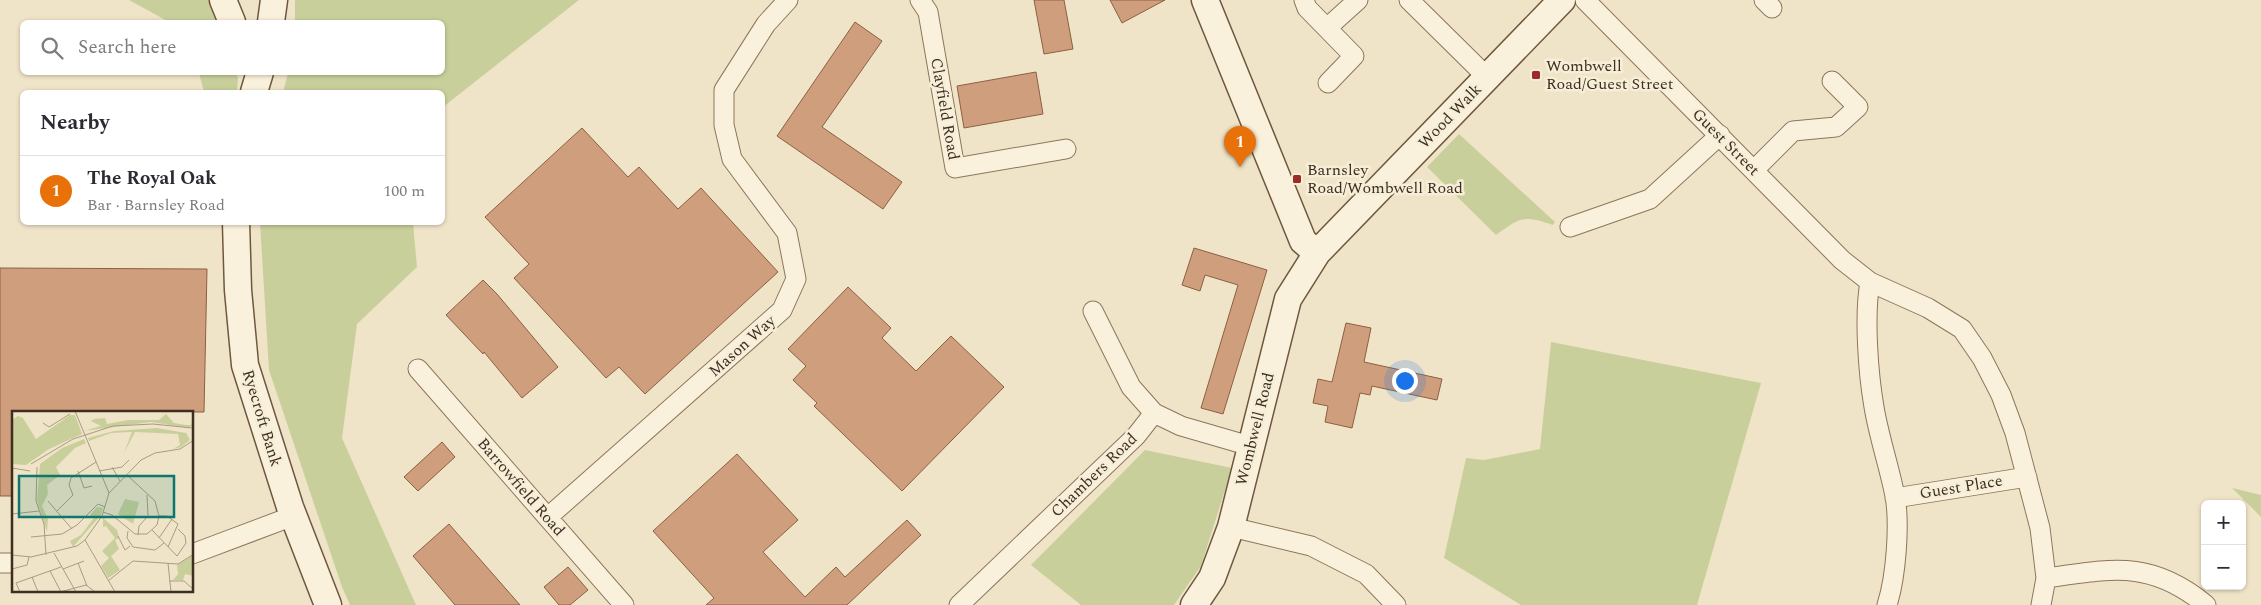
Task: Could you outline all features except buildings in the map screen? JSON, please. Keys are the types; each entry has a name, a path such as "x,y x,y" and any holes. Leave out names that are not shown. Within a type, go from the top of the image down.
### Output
{"main road":[{"path":"224,0 231,20"},
{"path":"271,20 274,0"},
{"path":"1205,0 1303,241 1317,253"},
{"name":"Wood Walk","path":"1317,253 1562,0"},
{"name":"Ryecroft Bank","path":"236,225 238,290 245,365 293,516 328,605"},
{"name":"Wombwell Road","path":"1194,605 1212,578 1231,526 1288,299 1317,253"}],"street":[{"name":"Mason Way","path":"548,517 782,310 796,279 787,233 732,159 724,125 724,90 766,24 788,0"},
{"name":"Clayfield Road","path":"920,0 928,12 955,168 1066,149"},
{"path":"1304,0 1307,8 1328,27 1354,56 1328,83"},
{"path":"1328,27 1358,0"},
{"path":"1409,0 1487,78"},
{"name":"Guest Street","path":"1585,0 1842,260 1870,282 1928,308 1962,329 1982,358 2001,395 2015,433 2040,528 2046,578 2041,605"},
{"path":"1754,170 1793,131 1836,127 1855,112 1858,107 1832,81"},
{"path":"1570,227 1650,199 1720,135"},
{"path":"1870,282 1866,301 1874,406 1895,498 1896,542 1893,587 1887,605"},
{"path":"1093,311 1131,387 1154,414 1181,426 1250,446"},
{"name":"Barrowfield Road","path":"418,370 624,605"},
{"name":"Chambers Road","path":"960,605 1136,436 1154,414"},
{"name":"Guest Place","path":"1895,498 2027,477"},
{"path":"194,553 293,516"},
{"path":"1231,526 1311,546 1366,574 1396,605"},
{"path":"2046,578 2098,570 2138,570 2171,580 2206,605"}],"green space":[{"path":"129,0 209,0 216,20 165,20"},
{"path":"295,0 579,0 445,105 445,90 284,90 287,75 445,75 445,20 295,20"},
{"path":"200,75 237,75 238,78 237,90 203,90"},
{"path":"1459,134 1555,222 1553,225 1528,219 1511,224 1496,235 1427,167"},
{"path":"260,225 413,225 417,267 357,324 342,438 416,605 350,605 342,587 269,370"},
{"path":"1551,342 1761,383 1697,605 1521,605 1444,558 1466,458 1484,460 1540,449"},
{"path":"1145,450 1232,468 1201,566 1174,605 1081,605 1031,565"},
{"path":"2232,488 2261,495 2261,517 2246,500"}],"place":[{"name":"Wombwell Road/Guest Street","path":"1536,75"},
{"name":"The Royal Oak","path":"1240,167"},
{"name":"Barnsley Road/Wombwell Road","path":"1297,179"}]}
